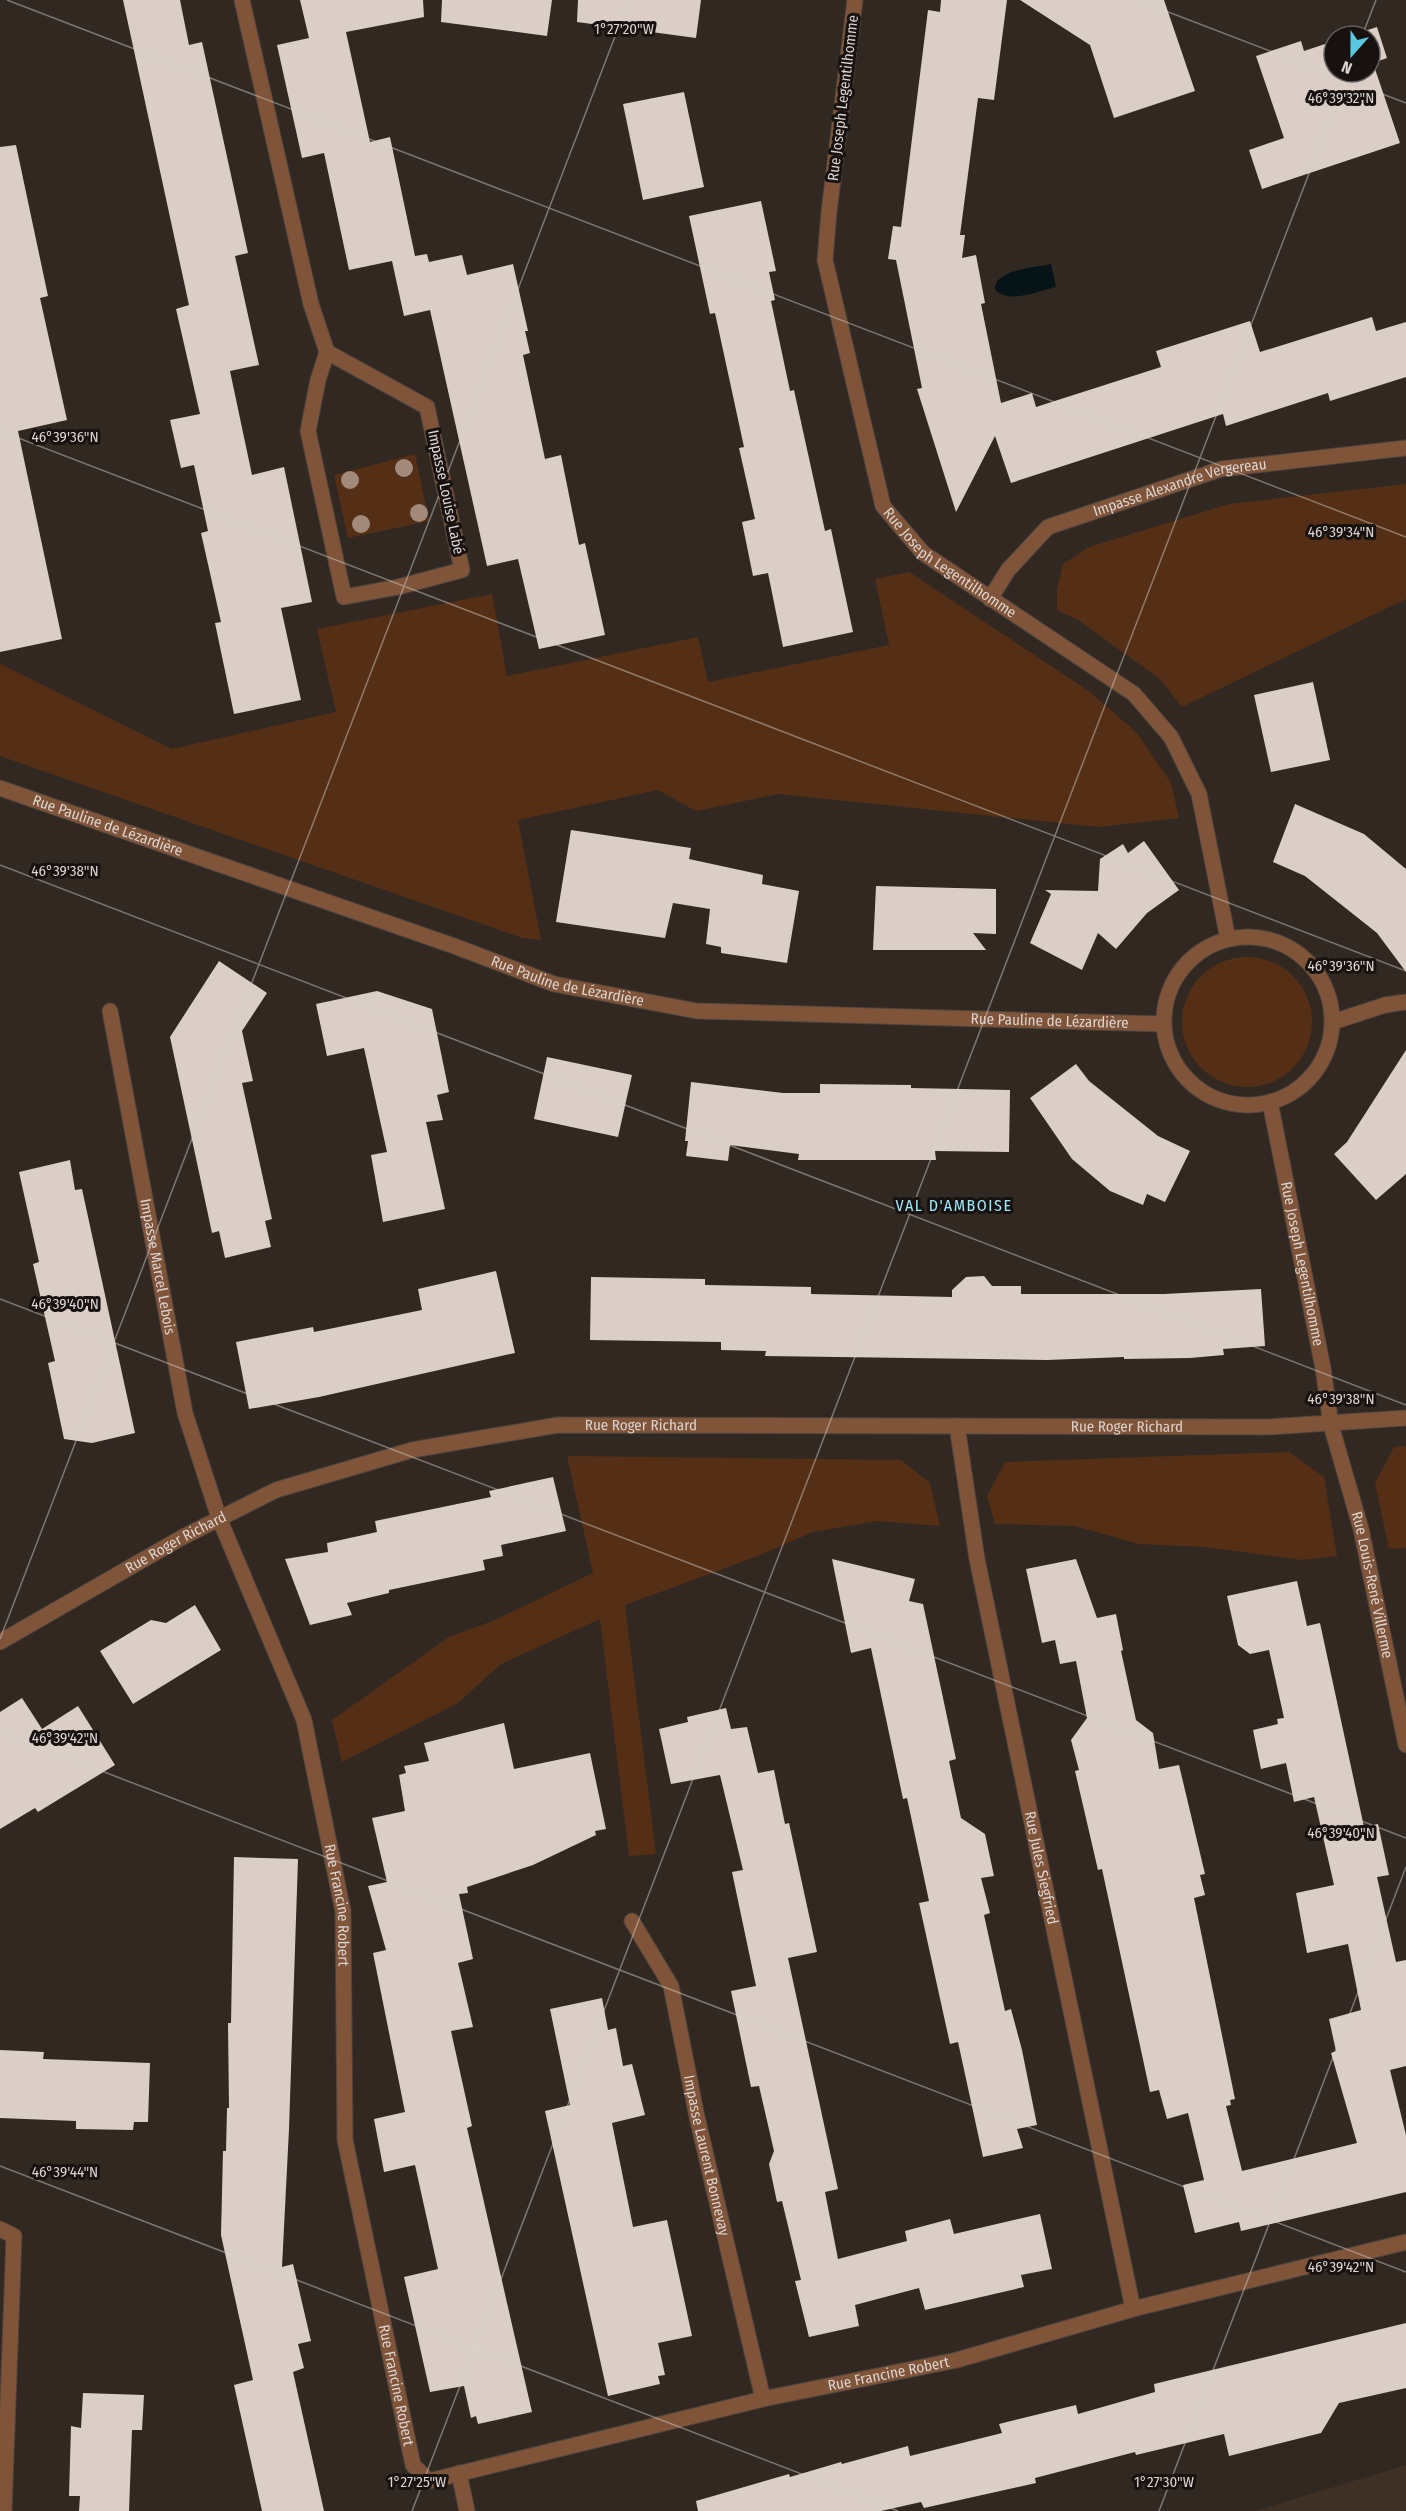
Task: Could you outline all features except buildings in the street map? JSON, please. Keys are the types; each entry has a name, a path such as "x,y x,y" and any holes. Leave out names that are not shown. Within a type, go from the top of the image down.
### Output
{"street":[{"path":"242,0 311,304 327,352"},
{"name":"Rue Joseph Legentilhomme","path":"855,0 825,260 884,506 923,553 1134,694 1171,737 1199,794 1228,939"},
{"name":"Impasse Louise Labé","path":"327,352 427,407 462,570 398,587 344,597 308,431 318,380 327,352"},
{"name":"Impasse Alexandre Vergereau","path":"990,599 1008,570 1048,527 1221,469 1406,448"},
{"name":"Rue Pauline de Lézardière","path":"0,788 454,946 554,984 697,1011 1163,1023"},
{"path":"1254,937 1278,942 1301,955 1318,974 1329,997 1333,1022 1328,1049 1315,1072 1295,1092 1270,1102 1245,1106 1220,1101 1197,1089 1180,1071 1172,1056 1163,1023 1167,995 1180,969 1202,950 1228,939 1254,937"},
{"path":"1333,1022 1386,1005 1406,1002"},
{"name":"Impasse Marcel Lebois","path":"110,1011 185,1413 219,1518"},
{"name":"Rue Joseph Legentilhomme","path":"1270,1102 1323,1368 1331,1425"},
{"name":"Rue Roger Richard","path":"0,1642 219,1518 276,1491 412,1450 558,1425 1268,1427 1331,1425 1406,1418"},
{"name":"Rue Louis-René Villerme","path":"1331,1425 1361,1529 1406,1745"},
{"name":"Rue Jules Siegfried","path":"957,1426 977,1559 1133,2309"},
{"name":"Rue Francine Robert","path":"219,1518 304,1720 343,1911 345,2140 413,2465 429,2481 763,2399 957,2360 1133,2309 1406,2242"},
{"name":"Impasse Laurent Bonnevay","path":"632,1921 671,1986 698,2117 763,2399"},
{"path":"0,2229 14,2236 4,2511"},
{"path":"459,2474 467,2511"}],"shaded area":[{"path":"1051,264 1056,287 1015,296 1000,294 995,289 1001,277 1008,273"},
{"path":"415,454 429,521 348,538 334,475"},
{"path":"1406,484 1406,599 1182,707 1160,679 1078,620 1057,610 1057,589 1063,564 1089,547 1229,504"},
{"path":"909,572 1090,692 1137,733 1171,783 1179,818 1099,827 778,794 696,811 658,790 518,820 541,940 522,938 0,756 0,664 172,749 336,712 317,629 492,594 507,676 698,637 708,682 889,645 875,579"},
{"path":"1247,957 1272,962 1293,976 1307,997 1312,1022 1307,1047 1293,1068 1272,1082 1247,1087 1222,1082 1201,1068 1187,1047 1182,1022 1187,997 1201,976 1222,962"},
{"path":"1406,1446 1406,1548 1389,1549 1375,1483 1394,1447"},
{"path":"1289,1452 1324,1477 1337,1556 1302,1560 1204,1547 1139,1544 1075,1526 995,1524 987,1496 1005,1462"},
{"path":"567,1456 901,1460 930,1483 940,1526 878,1521 813,1532 758,1556 625,1605 656,1854 629,1856 600,1619 501,1664 458,1703 342,1762 332,1720 449,1637 495,1620 593,1573"},
{"path":"1406,2465 1406,2511 1255,2511"}],"district":[{"name":"VAL D'AMBOISE","path":"954,1205"}]}
